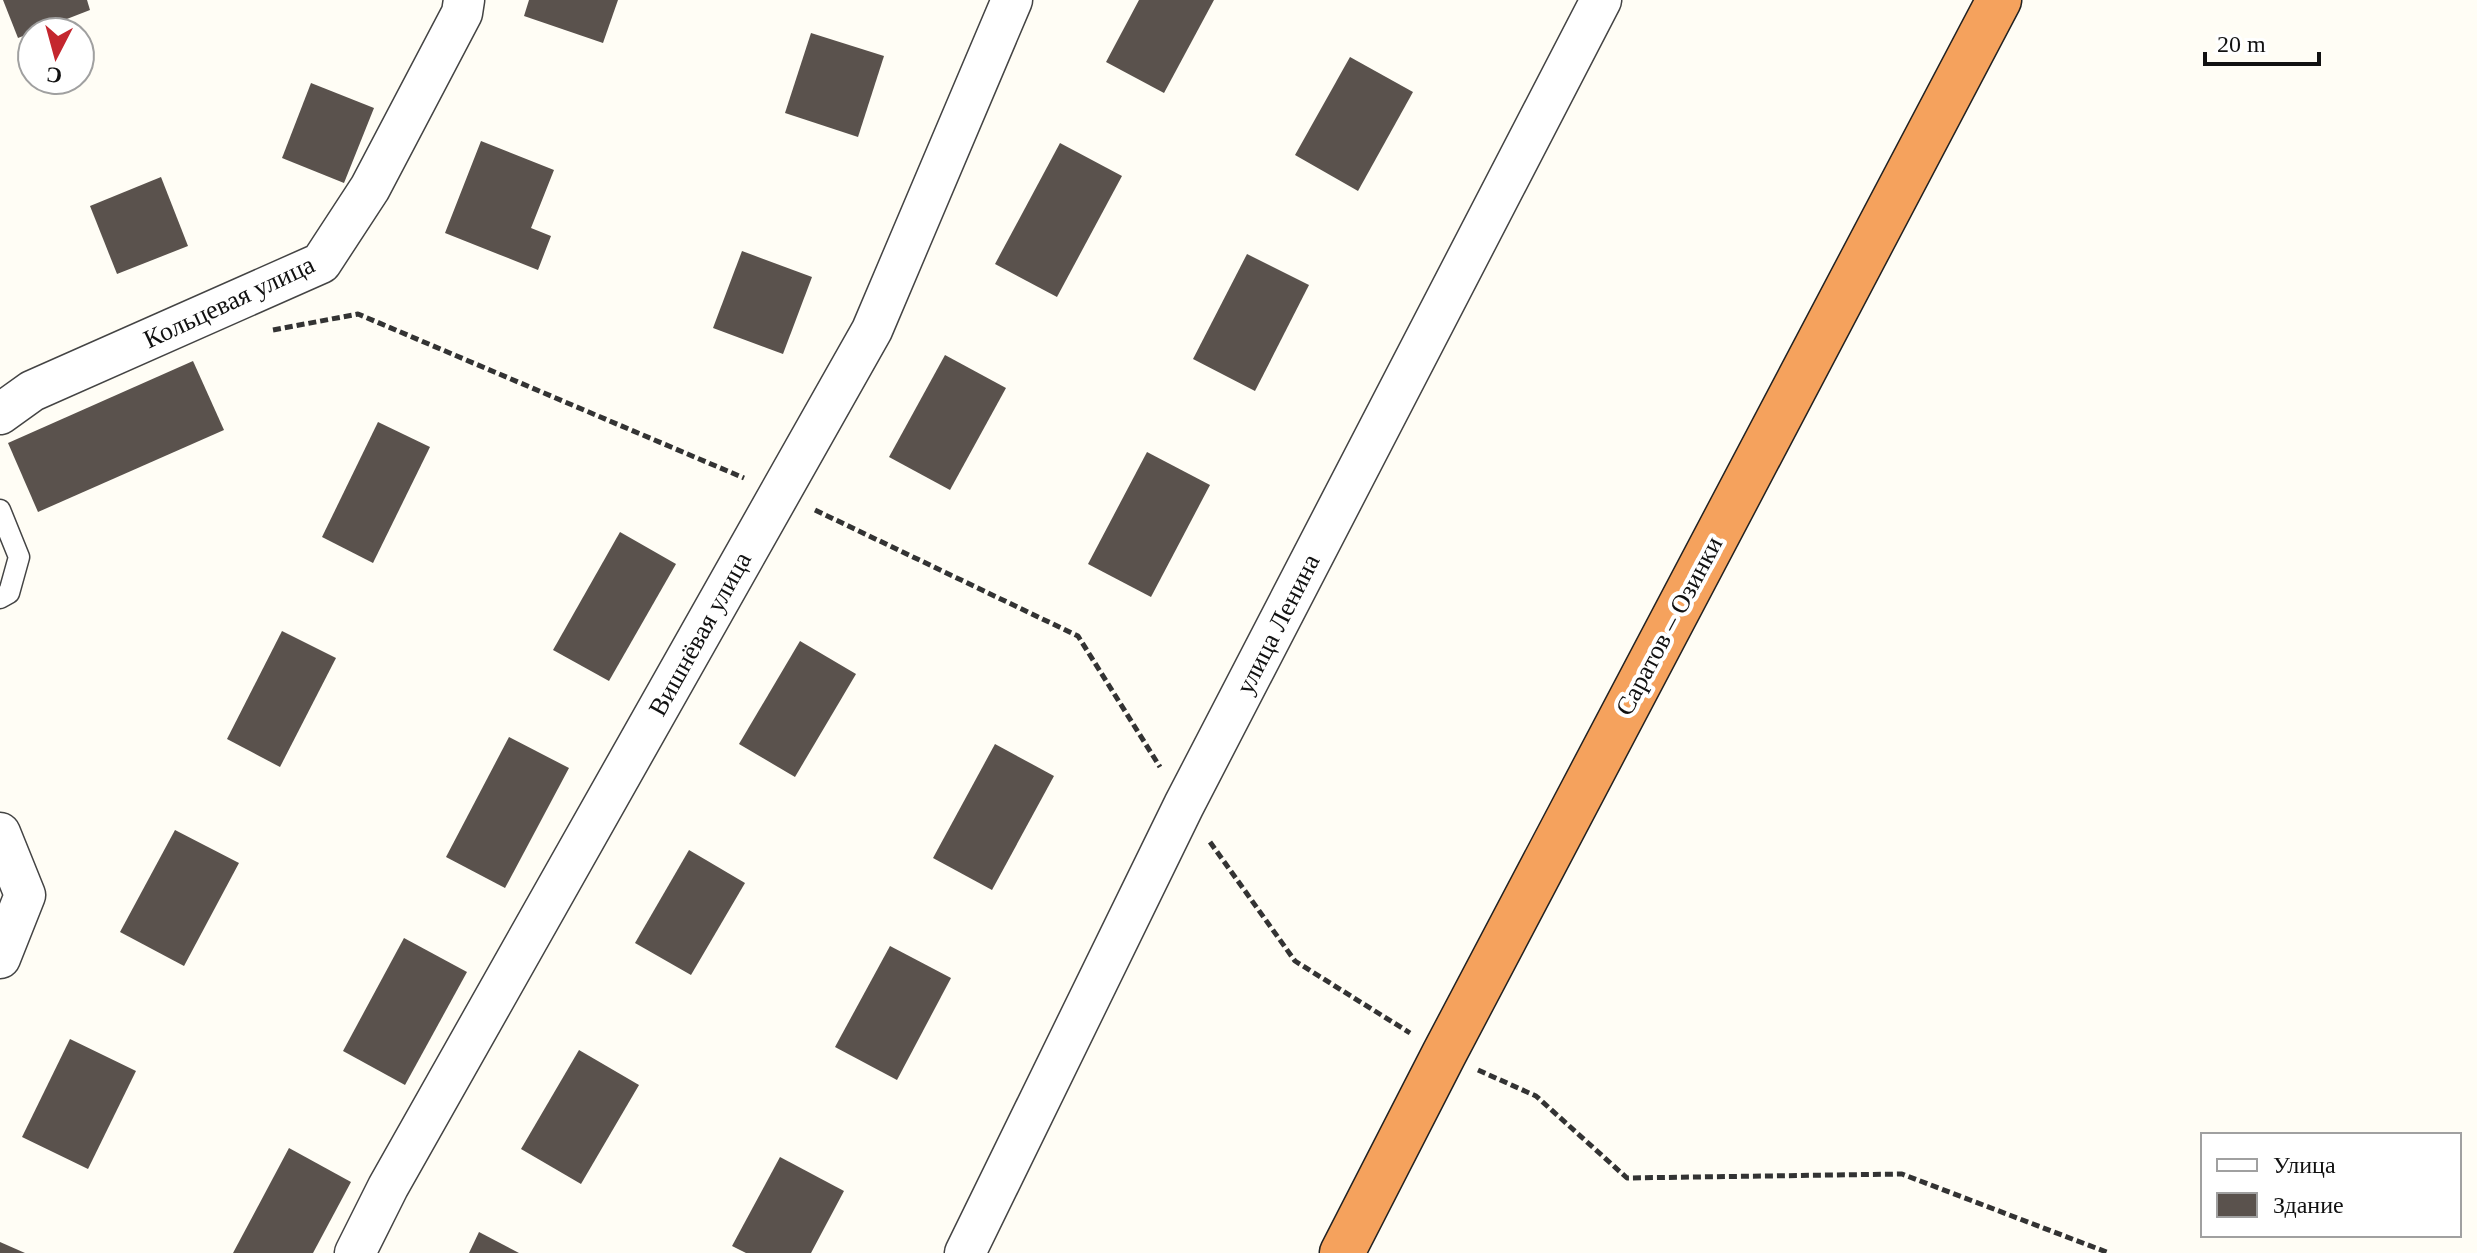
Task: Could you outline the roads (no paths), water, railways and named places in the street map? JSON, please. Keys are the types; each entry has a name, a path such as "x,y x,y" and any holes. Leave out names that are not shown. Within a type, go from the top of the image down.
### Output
{"highway":[{"name":"Саратов – Озинки","path":"1342,1253 1999,0"}],"street":[{"name":"Кольцевая улица","path":"0,414 32,391 321,263 370,188 462,13 464,0"},
{"name":"Вишнёвая улица","path":"355,1253 388,1187 872,330 1012,0"},
{"name":"улица Ленина","path":"965,1253 1191,791 1601,0"},
{"path":"0,833 25,895 0,958"}],"lane":[{"path":"0,510 19,557 9,593 0,598"}]}
